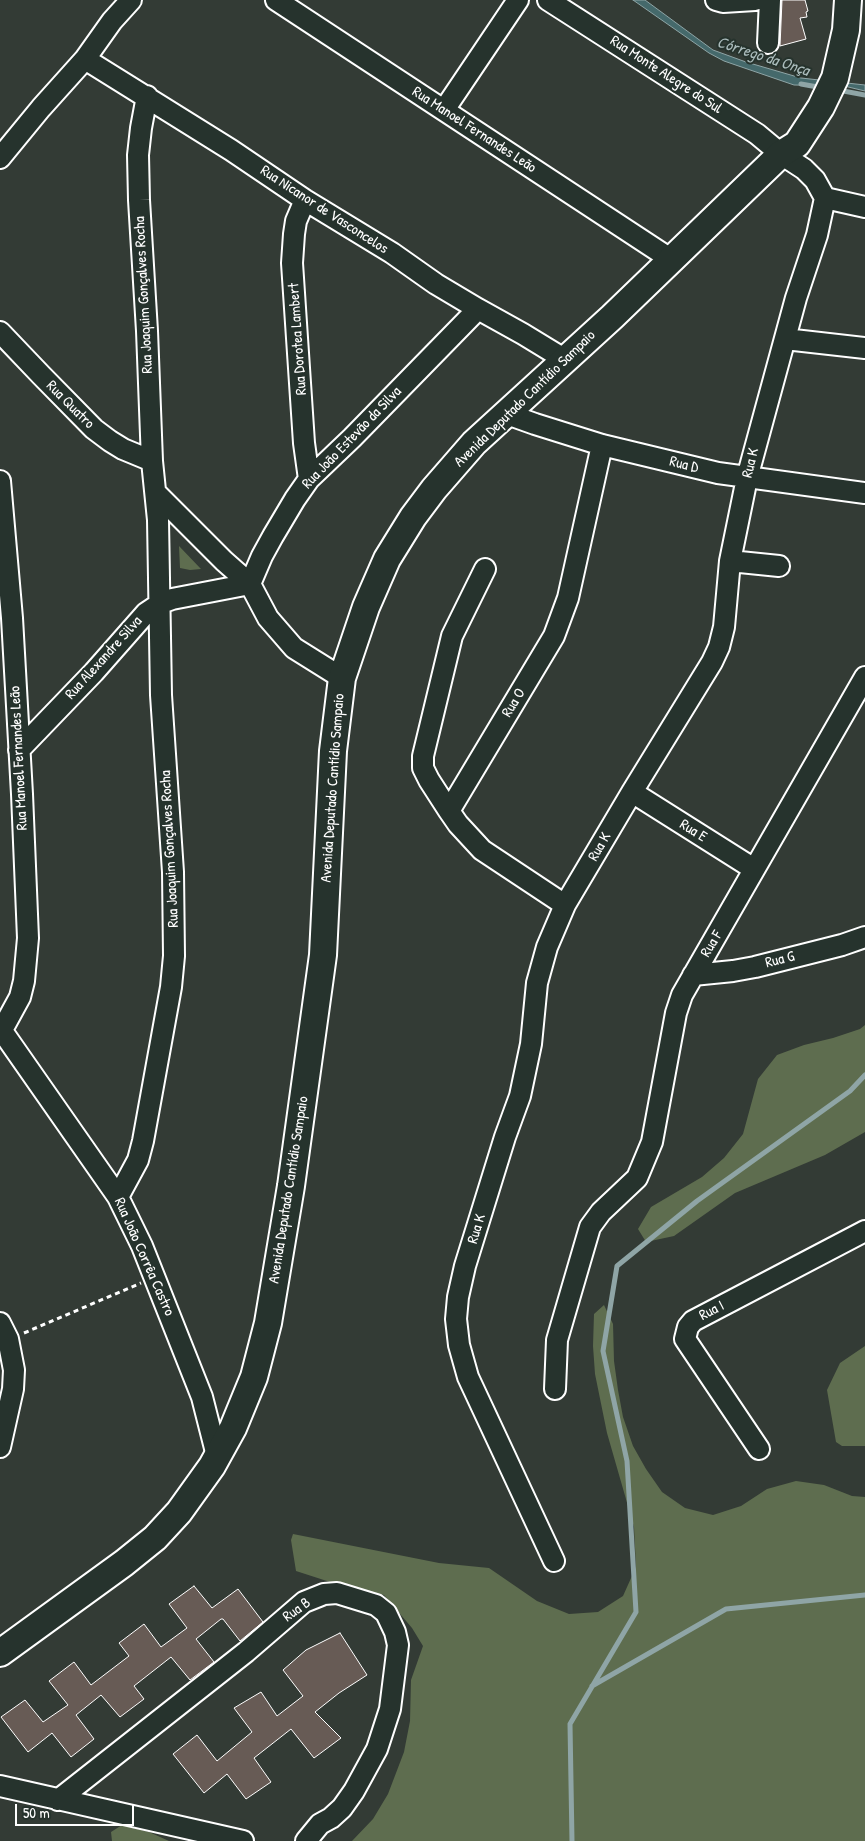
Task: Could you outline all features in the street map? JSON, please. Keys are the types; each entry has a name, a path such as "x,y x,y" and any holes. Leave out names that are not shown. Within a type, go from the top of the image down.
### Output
{"main road":[{"name":"Avenida Deputado Cantídio Sampaio","path":"0,1653 124,1563 155,1538 179,1512 217,1456 233,1428 254,1377 262,1352 291,1186 323,954 333,751 342,678 366,607 387,559 413,517 434,489 474,444 564,359 612,317 781,154 797,144 821,107 835,78 846,30 848,0"}],"street":[{"path":"0,158 85,59 112,21 131,0"},
{"name":"Rua Manoel Fernandes Leão","path":"276,0 672,260"},
{"path":"444,110 518,0"},
{"name":"Rua Monte Alegre do Sul","path":"548,0 757,134 781,154"},
{"path":"716,0 723,2 756,0"},
{"path":"768,44 770,0"},
{"name":"Rua Nicanor de Vasconcelos","path":"85,59 147,96 305,200 392,253 436,284 564,359"},
{"name":"Rua Joaquim Gonçalves Rocha","path":"118,1197 138,1160 143,1141 171,987 174,956 173,872 161,694 156,493 152,461 139,200 140,128 147,96"},
{"path":"781,154 804,169 815,180 825,198 865,207"},
{"name":"Rua K","path":"554,1561 468,1377 459,1345 456,1319 458,1297 505,1137 520,1096 528,1060 541,962 564,905 712,662 719,647 724,627 730,561 747,478 825,198"},
{"name":"Rua Dorotea Lambert","path":"305,200 296,222 292,263 308,479"},
{"name":"Rua João Estevão da Silva","path":"250,584 270,542 308,479 352,438 478,309"},
{"name":"Rua Quatro","path":"0,332 40,376 94,429 123,449 152,461"},
{"path":"785,339 865,348"},
{"name":"Rua D","path":"507,414 602,445 718,473 865,493"},
{"name":"Rua O","path":"449,811 554,636 568,598 602,445"},
{"name":"Rua Manoel Fernandes Leão","path":"1,492 12,618 28,938 24,981 20,997 1,1029"},
{"path":"156,493 224,561 250,584 268,618 294,648 342,678"},
{"path":"730,561 779,566"},
{"path":"485,569 452,636 423,756 423,768 458,824 482,850 564,905"},
{"name":"Rua Alexandre Silva","path":"19,750 94,672 146,613 160,603 172,599 250,584"},
{"name":"Rua F","path":"555,1388 557,1340 587,1238 595,1219 637,1178 652,1142 676,1013 682,995 865,677"},
{"name":"Rua E","path":"632,792 754,869"},
{"name":"Rua G","path":"693,975 755,967 865,937"},
{"name":"Rua João Corrêa Castro","path":"1,1029 118,1197 155,1278 202,1397 217,1456"},
{"name":"Rua I","path":"759,1448 685,1338 688,1327 693,1322 865,1231"},
{"path":"0,1447 13,1389 14,1370 2,1332"},
{"name":"Rua João Corrêa Castro","path":"202,1397 211,1409 233,1428"},
{"name":"Rua B","path":"58,1800 246,1652 304,1602 324,1594 337,1593 376,1605 386,1613 395,1632 398,1645 390,1709 377,1749 354,1791 342,1808 331,1818 320,1824 306,1841"},
{"path":"0,1786 243,1841"}],"path":[{"path":"2,1332 155,1278"}],"green space":[{"path":"179,546 201,569 190,570 180,568"},
{"path":"865,1025 865,1132 825,1155 735,1193 674,1236 646,1242 638,1229 651,1207 702,1177 724,1158 743,1134 758,1079 777,1055 860,1029"},
{"path":"604,1305 613,1324 614,1361 623,1417 633,1446 662,1492 685,1508 713,1515 741,1506 767,1489 796,1481 824,1485 852,1496 865,1497 865,1841 352,1841 373,1819 388,1794 404,1752 410,1721 411,1680 423,1646 412,1628 384,1595 330,1582 296,1571 291,1540 293,1534 439,1563 489,1568 537,1601 569,1614 598,1612 623,1596 636,1567 634,1527 607,1433 595,1374 593,1346 594,1314"},
{"path":"865,1346 865,1446 842,1446 836,1442 827,1390 840,1363"},
{"path":"122,1825 149,1832 169,1841 112,1841 111,1832"}],"water":[{"path":"633,0 645,0 713,50 801,78 865,85 865,91 844,86 794,85 724,61 709,53"}],"building":[{"path":"782,0 805,0 808,11 806,12 807,17 800,18 806,39 780,46"},
{"path":"194,1586 212,1608 238,1589 263,1622 240,1641 223,1619 221,1619 196,1639 214,1662 190,1680 171,1657 134,1686 144,1699 120,1717 101,1695 76,1715 94,1739 71,1757 52,1733 28,1752 1,1717 25,1700 43,1722 68,1705 49,1681 74,1662 91,1685 129,1656 119,1643 144,1624 161,1647 187,1628 169,1604"},
{"path":"340,1633 367,1675 339,1693 315,1712 341,1738 314,1758 291,1729 254,1758 271,1782 246,1799 227,1774 204,1793 173,1754 197,1735 217,1761 252,1732 234,1708 261,1692 277,1716 303,1696 283,1670 306,1650"}],"waterway":[{"name":"Córrego da Onça","path":"801,84 823,88"},
{"name":"Córrego da Onça","path":"838,90 865,95"},
{"path":"572,1841 570,1724 636,1612 627,1461 603,1351 617,1266 697,1201 850,1091 865,1075"},
{"path":"592,1686 726,1609 865,1595"}]}
